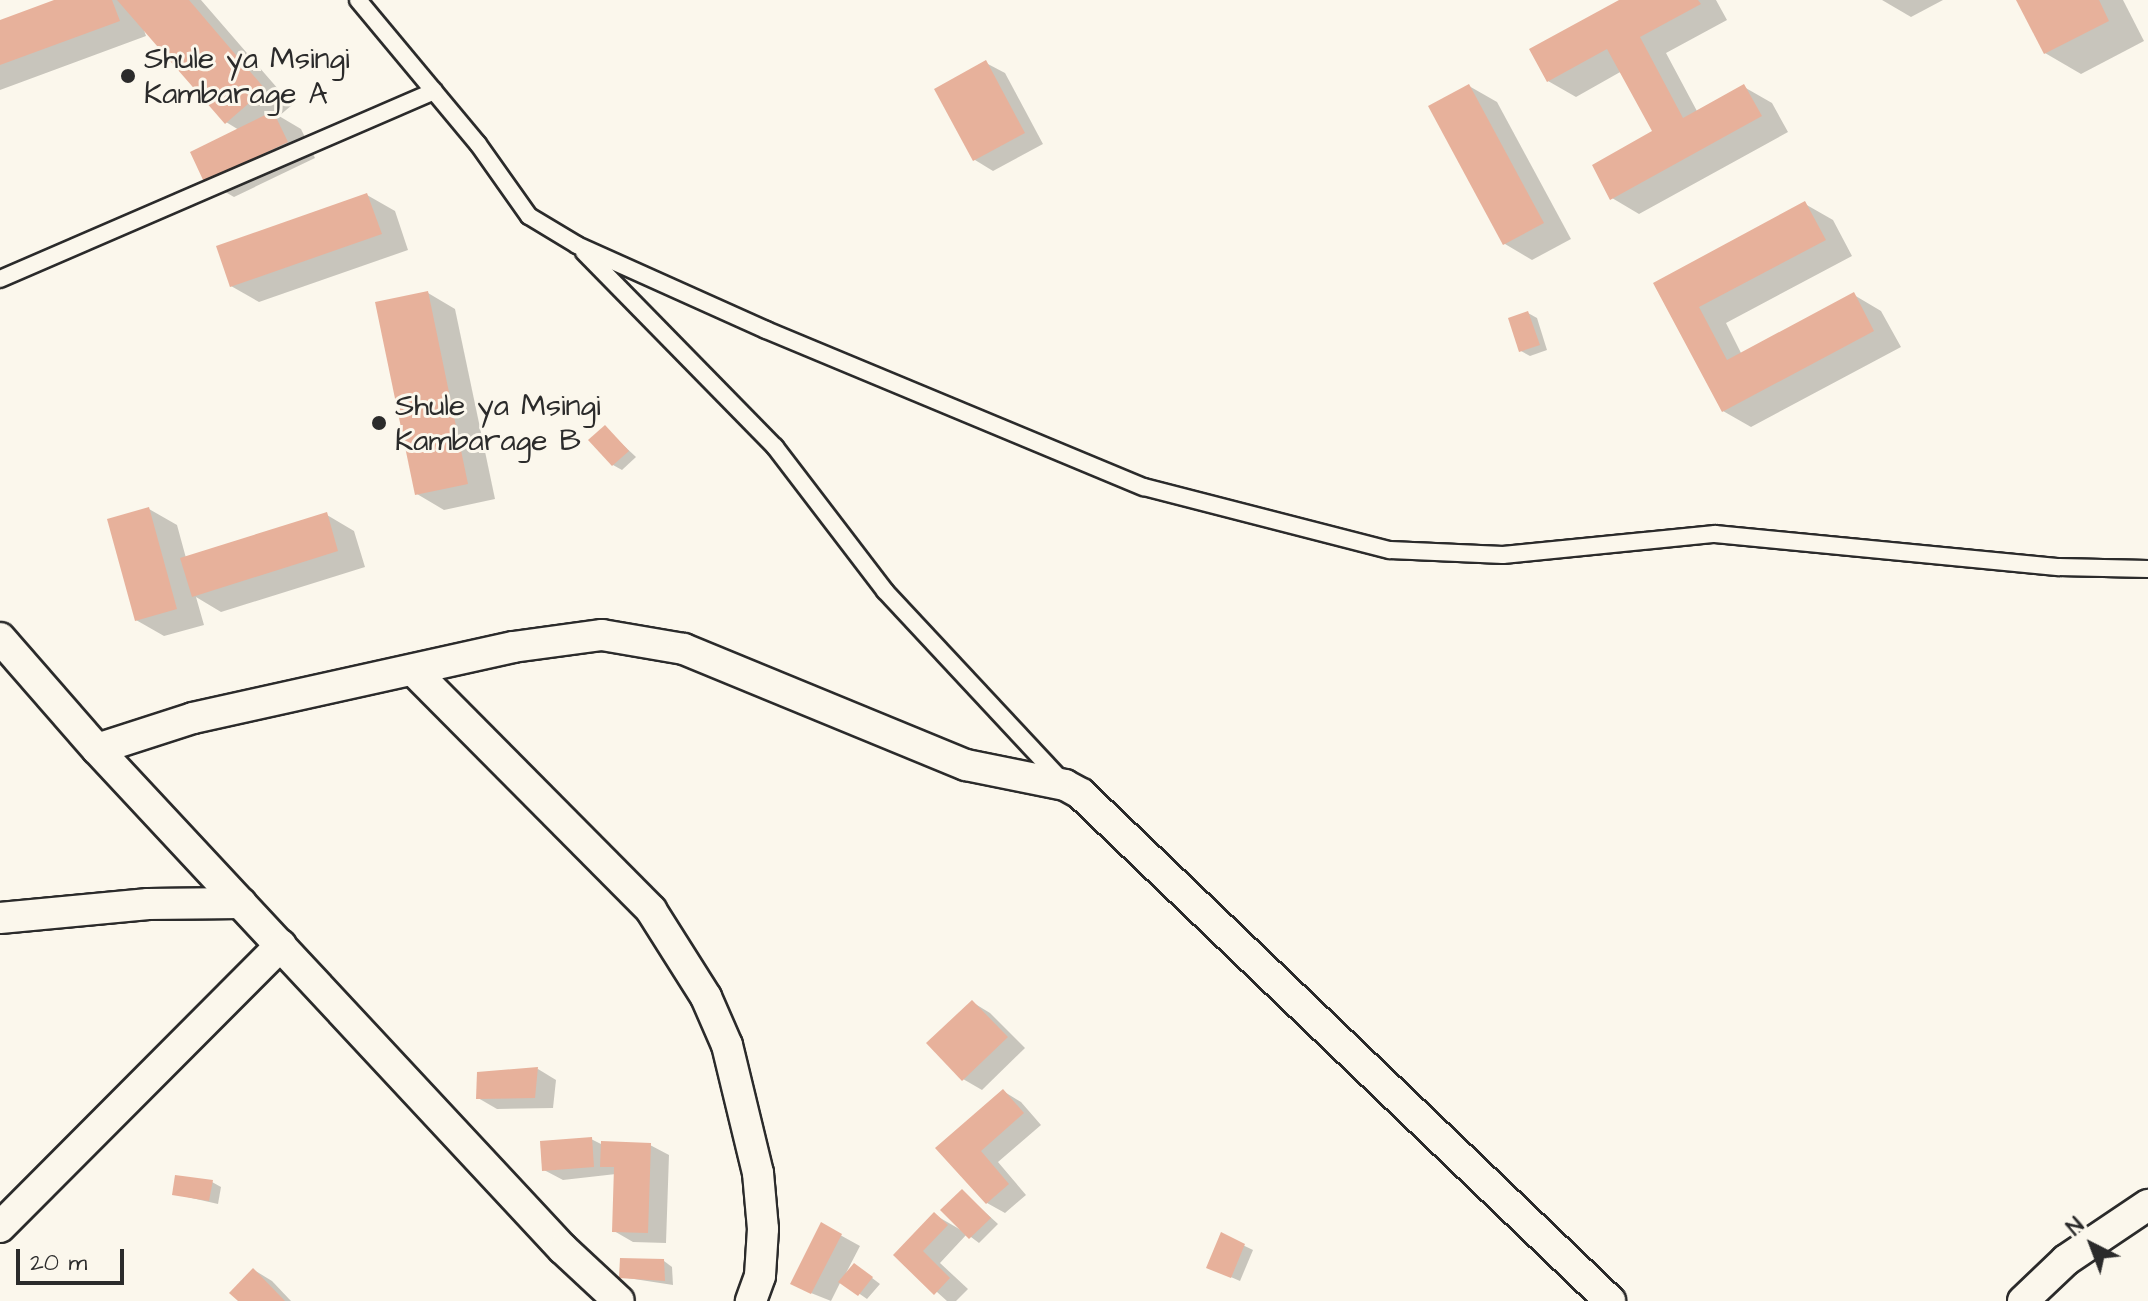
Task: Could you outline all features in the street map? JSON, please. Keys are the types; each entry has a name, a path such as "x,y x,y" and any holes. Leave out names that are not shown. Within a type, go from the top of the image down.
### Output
{"street":[{"path":"97,749 193,718 513,647 602,635 684,649 966,765 1065,785 1081,794 1610,1301"},
{"path":"0,638 97,749 563,1249 619,1301"},
{"path":"413,670 651,910 706,997 727,1045 758,1173 763,1229 760,1276 751,1301"},
{"path":"0,918 148,904 241,903"},
{"path":"0,1227 281,945"},
{"path":"2023,1301 2066,1260 2148,1205"}],"lane":[{"path":"358,0 434,91 529,216 577,245 878,379 987,418 1144,487 1375,547 1503,555 1715,534 2059,567 2148,569"},
{"path":"0,279 434,91"},
{"path":"577,245 775,447 885,591 1065,785"}],"building":[{"path":"54,0 112,0 120,21 0,65 0,20"},
{"path":"117,0 189,0 265,89 225,124"},
{"path":"1619,0 1698,0 1701,4 1640,37 1683,118 1744,84 1762,116 1610,200 1592,165 1652,131 1607,49 1547,82 1529,49"},
{"path":"2016,0 2099,0 2109,21 2044,54"},
{"path":"986,60 1025,133 973,161 934,89"},
{"path":"1469,84 1544,223 1503,245 1428,106"},
{"path":"273,111 288,142 204,182 190,152"},
{"path":"367,193 382,234 230,287 216,246"},
{"path":"1805,201 1826,240 1699,307 1727,360 1854,292 1874,331 1722,412 1653,283"},
{"path":"428,291 468,484 415,495 375,302"},
{"path":"1528,311 1540,345 1519,352 1508,318"},
{"path":"605,425 629,451 612,466 588,440"},
{"path":"149,507 177,609 135,621 107,519"},
{"path":"327,512 338,551 192,597 180,558"},
{"path":"972,1000 1008,1037 962,1081 926,1043"},
{"path":"538,1067 535,1098 476,1099 477,1072"},
{"path":"1003,1089 1024,1113 981,1151 1009,1184 986,1204 935,1148"},
{"path":"592,1137 594,1167 542,1171 540,1141"},
{"path":"601,1141 651,1143 648,1233 612,1232 614,1167 600,1167"},
{"path":"175,1175 213,1180 209,1201 172,1195"},
{"path":"962,1189 991,1218 969,1239 940,1210"},
{"path":"934,1212 948,1225 923,1251 950,1278 934,1295 893,1255"},
{"path":"821,1222 842,1234 811,1294 790,1284"},
{"path":"1221,1232 1245,1244 1231,1278 1206,1268"},
{"path":"620,1258 664,1259 665,1281 619,1278"},
{"path":"854,1263 873,1277 858,1296 838,1282"},
{"path":"253,1268 285,1301 238,1301 229,1293"}],"place":[{"name":"Shule ya Msingi Kambarage A","path":"128,76"},
{"name":"Shule ya Msingi Kambarage B","path":"379,423"}]}
